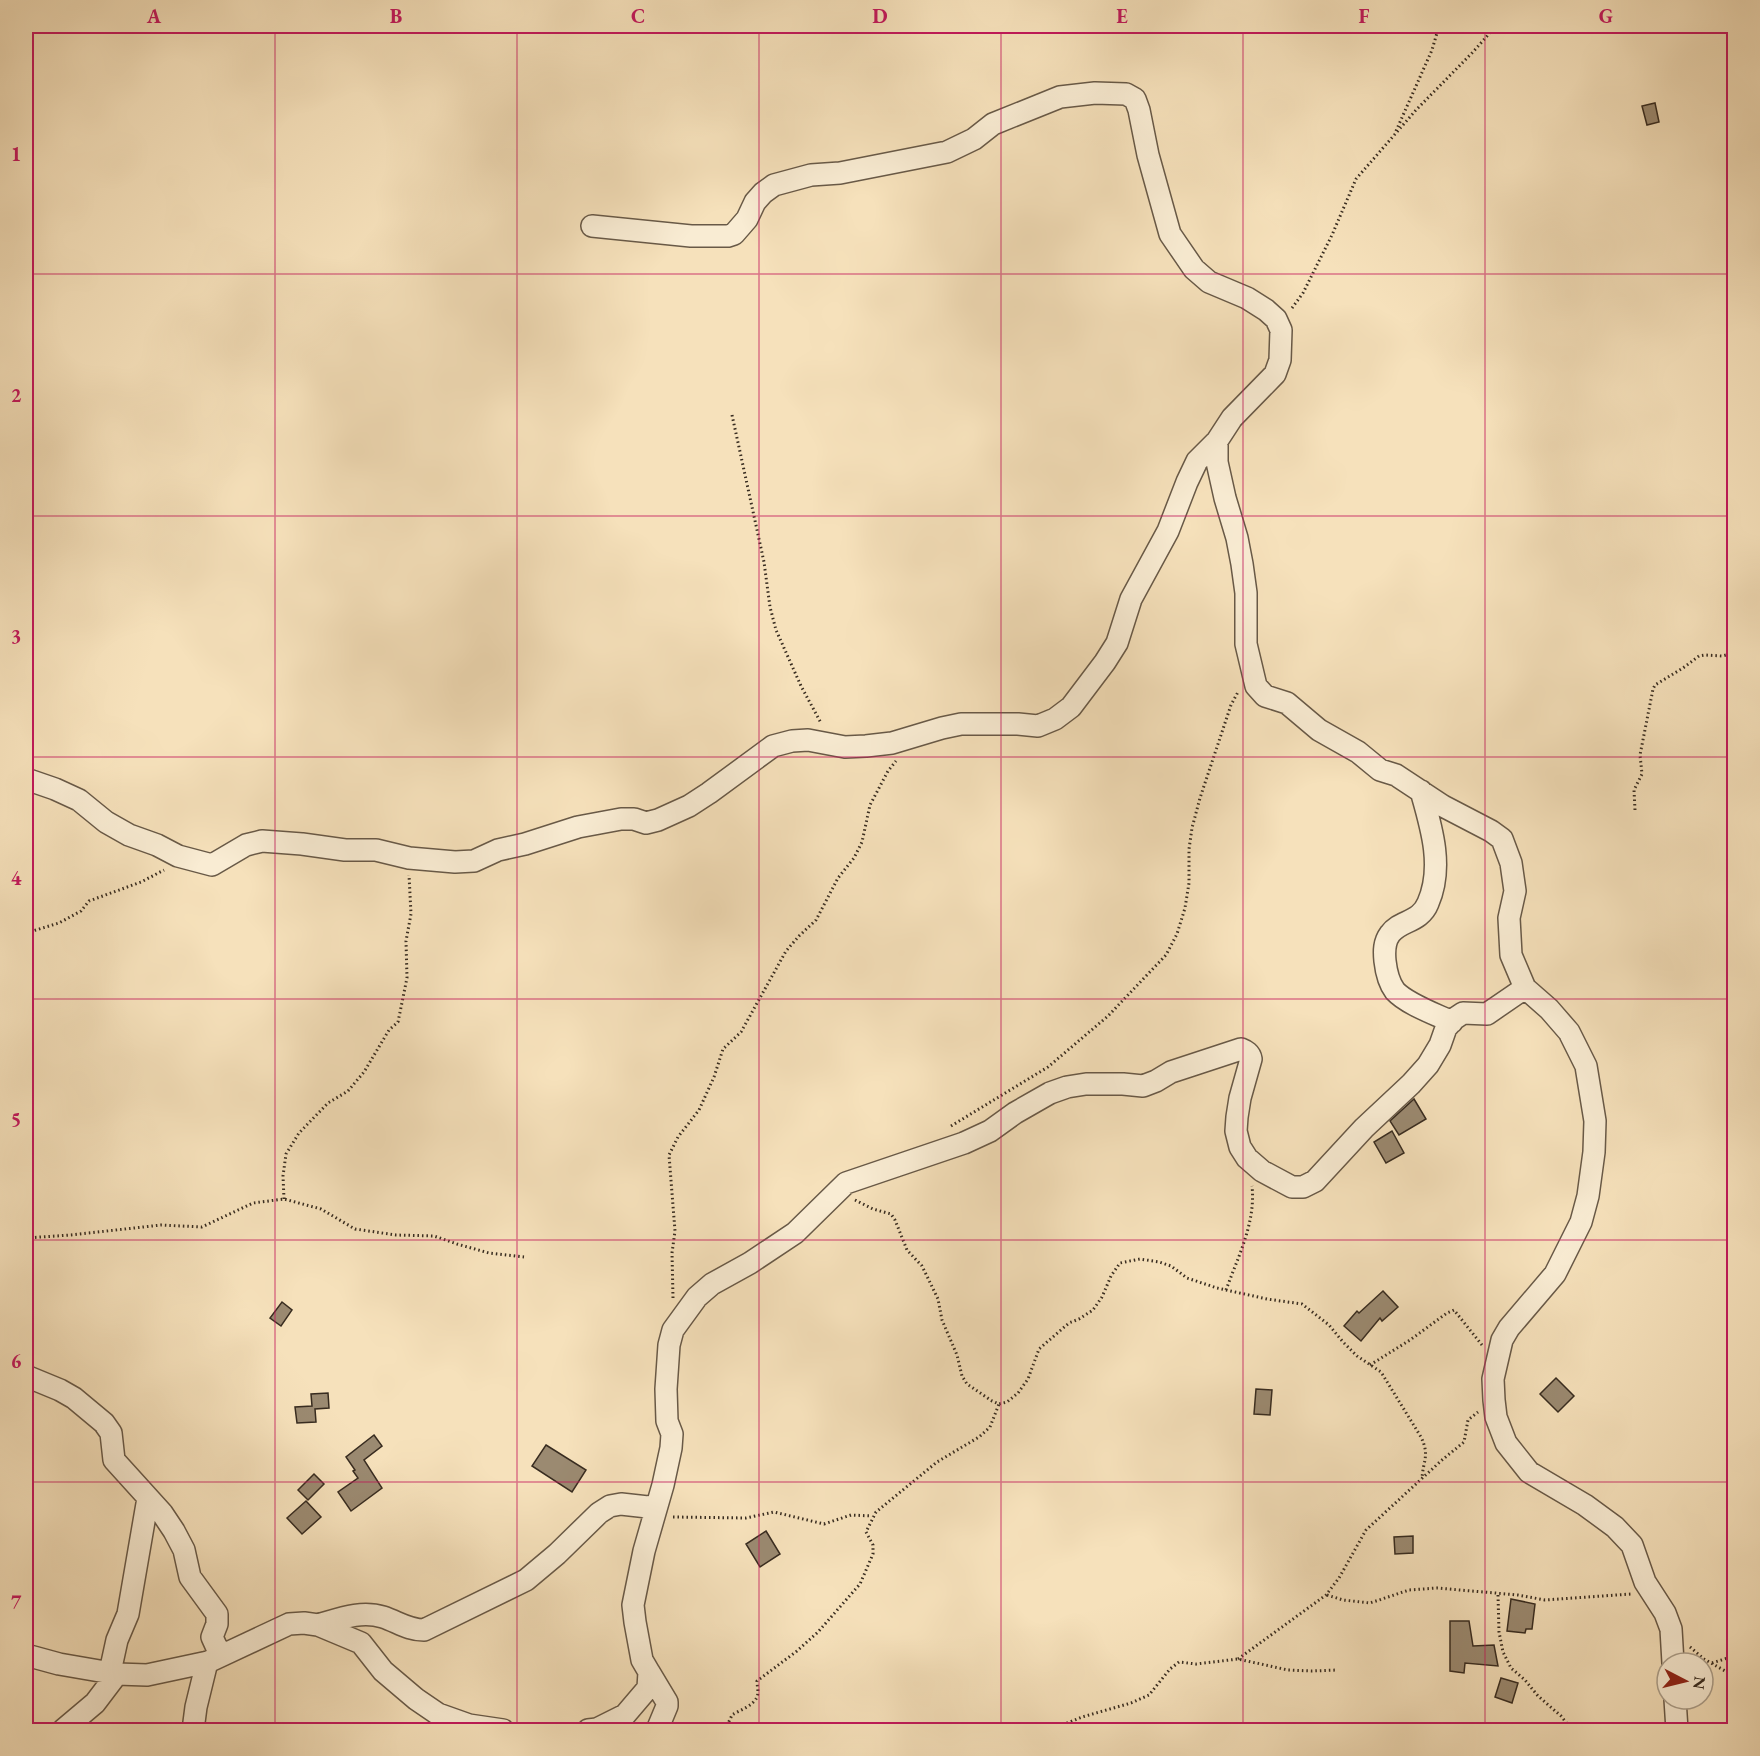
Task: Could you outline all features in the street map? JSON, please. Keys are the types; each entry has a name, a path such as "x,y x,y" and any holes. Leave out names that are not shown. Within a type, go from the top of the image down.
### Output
{"street":[{"path":"26,779 78,800 106,822 129,835 157,845 178,856 212,866 246,845 262,841 345,850 376,850 397,856 455,862 474,861 498,850 578,827 621,819 634,819 646,823 658,820 689,806 773,747 792,741 808,740 844,747 892,743 961,724 1038,726 1055,719 1071,707 1105,662 1117,643 1131,599 1168,531 1197,461 1216,441 1232,418 1275,374 1280,360 1281,330 1276,319 1247,298 1209,282 1194,269 1170,234 1135,99 1126,94 1095,93 1059,97 993,124 974,139 947,152 840,173 811,175 774,185 755,202 747,219 734,234 728,236 691,236 592,226"},
{"path":"1216,441 1217,462 1242,564 1246,593 1246,645 1256,686 1265,696 1287,703 1319,730 1358,752 1380,770 1396,775 1443,806 1491,831 1502,839 1511,862 1515,891 1509,918 1511,955 1525,988 1549,1009 1569,1032 1586,1066 1595,1121 1594,1152 1588,1196 1581,1222 1555,1274 1502,1340 1493,1379 1496,1417 1506,1443 1529,1472 1585,1504 1615,1527 1632,1545 1645,1582 1665,1613 1671,1629 1672,1651"},
{"path":"1421,791 1433,835 1434,889 1425,910 1416,919 1396,928 1389,934 1384,945 1384,955 1392,986 1396,992 1452,1022"},
{"path":"657,1731 667,1702 642,1660 633,1605 644,1551 669,1457 672,1434 667,1422 666,1389 669,1345 673,1330 697,1296 712,1284 750,1263 795,1233 846,1183 964,1143 990,1131 1015,1113 1066,1087 1114,1084 1143,1086 1171,1072 1241,1049 1250,1055 1251,1059 1237,1117 1236,1131 1240,1147 1247,1158 1262,1171 1292,1187 1303,1186 1315,1181 1364,1128 1411,1084 1428,1065 1440,1045 1446,1028 1452,1022 1463,1013 1486,1014 1525,988"},
{"path":"26,1376 74,1398 104,1423 111,1433 114,1460 162,1513 184,1550 190,1577 218,1614 212,1637 217,1648 215,1658 196,1707 193,1731"},
{"path":"63,1731 94,1703 114,1673 117,1640 128,1614 148,1498"},
{"path":"318,1625 345,1617 370,1614 407,1628 424,1630 526,1580 557,1554 599,1513 610,1506 621,1504 648,1507 656,1512"},
{"path":"26,1655 59,1664 114,1673 147,1675 179,1670 215,1658 289,1624 318,1625 361,1643 382,1671 416,1700 438,1714 469,1725 503,1731"},
{"path":"588,1731 625,1715 648,1688 649,1672"},
{"path":"1676,1711 1677,1731"}],"path":[{"path":"1395,136 1432,50 1439,26"},
{"path":"1276,319 1291,309 1303,293 1332,235 1356,179 1416,110 1496,26"},
{"path":"732,415 764,562 770,607 776,630 801,686 825,731 828,744"},
{"path":"1635,810 1634,790 1642,774 1640,755 1655,685 1699,656 1722,656 1734,653"},
{"path":"943,1131 1048,1066 1108,1016 1166,955 1177,934 1185,908 1189,883 1189,849 1200,798 1231,705 1252,667"},
{"path":"673,1330 672,1253 675,1231 669,1155 678,1137 699,1110 714,1077 723,1049 732,1043 741,1032 786,951 816,920 838,878 854,858 862,842 870,805 888,771 896,761"},
{"path":"26,933 59,923 98,897 150,879 161,873 178,856"},
{"path":"284,1199 283,1176 286,1154 299,1133 328,1103 348,1091 364,1072 389,1030 398,1022 407,978 406,941 411,914 411,892 409,874 397,856"},
{"path":"1226,1290 1253,1209 1250,1178"},
{"path":"838,1191 873,1209 891,1214 908,1250 922,1266 938,1299 942,1320 957,1355 962,1376 967,1384 992,1401 999,1404 1008,1402 1018,1393 1028,1379 1039,1349 1069,1323 1093,1310 1120,1263 1140,1259 1159,1262 1171,1266 1187,1278 1226,1290 1302,1304 1329,1324 1342,1342 1381,1372 1421,1437 1427,1455 1422,1466 1422,1479"},
{"path":"26,1238 71,1236 119,1228 161,1225 202,1227 253,1203 284,1199 321,1209 355,1229 434,1236 489,1253 524,1257"},
{"path":"1370,1365 1454,1310 1496,1361"},
{"path":"1238,1659 1326,1595 1339,1578 1366,1530 1464,1442 1468,1420 1494,1400"},
{"path":"725,1731 732,1715 755,1700 758,1695 757,1681 818,1632 860,1584 873,1554 873,1545 866,1532 876,1512 937,1462 979,1437 990,1427 999,1404"},
{"path":"656,1512 665,1516 746,1518 774,1512 824,1524 851,1515 873,1516"},
{"path":"1326,1595 1343,1600 1370,1603 1409,1590 1437,1588 1518,1595 1545,1600 1622,1594 1654,1595"},
{"path":"1497,1594 1499,1632 1503,1652 1510,1668 1561,1716 1572,1731"},
{"path":"1671,1629 1695,1651"},
{"path":"1715,1662 1734,1656"},
{"path":"1050,1731 1082,1717 1131,1703 1149,1695 1170,1669 1179,1662 1196,1664 1238,1659 1288,1670 1337,1670"},
{"path":"1715,1665 1734,1676"}],"building":[{"path":"1655,103 1659,122 1647,125 1642,106"},
{"path":"1414,1099 1426,1119 1399,1135 1390,1121"},
{"path":"1392,1131 1404,1153 1386,1163 1374,1142"},
{"path":"1383,1291 1398,1307 1382,1321 1380,1318 1361,1341 1344,1326 1357,1311 1359,1313"},
{"path":"282,1302 292,1310 281,1326 270,1318"},
{"path":"1556,1378 1574,1396 1558,1412 1540,1394"},
{"path":"1256,1389 1272,1390 1270,1415 1254,1414"},
{"path":"328,1393 329,1408 315,1409 316,1422 297,1423 295,1407 312,1406 311,1394"},
{"path":"374,1435 382,1446 364,1460 382,1488 351,1511 338,1492 358,1478 346,1457"},
{"path":"546,1445 586,1470 572,1492 532,1466"},
{"path":"314,1474 324,1484 308,1500 298,1490"},
{"path":"306,1501 321,1517 302,1534 287,1518"},
{"path":"766,1531 780,1554 760,1567 746,1544"},
{"path":"1413,1536 1413,1553 1395,1554 1394,1537"},
{"path":"1511,1599 1535,1604 1532,1629 1526,1629 1525,1633 1507,1631"},
{"path":"1450,1621 1469,1621 1473,1646 1494,1645 1498,1666 1465,1663 1464,1673 1450,1671"},
{"path":"1501,1678 1518,1683 1512,1703 1495,1697"}]}
